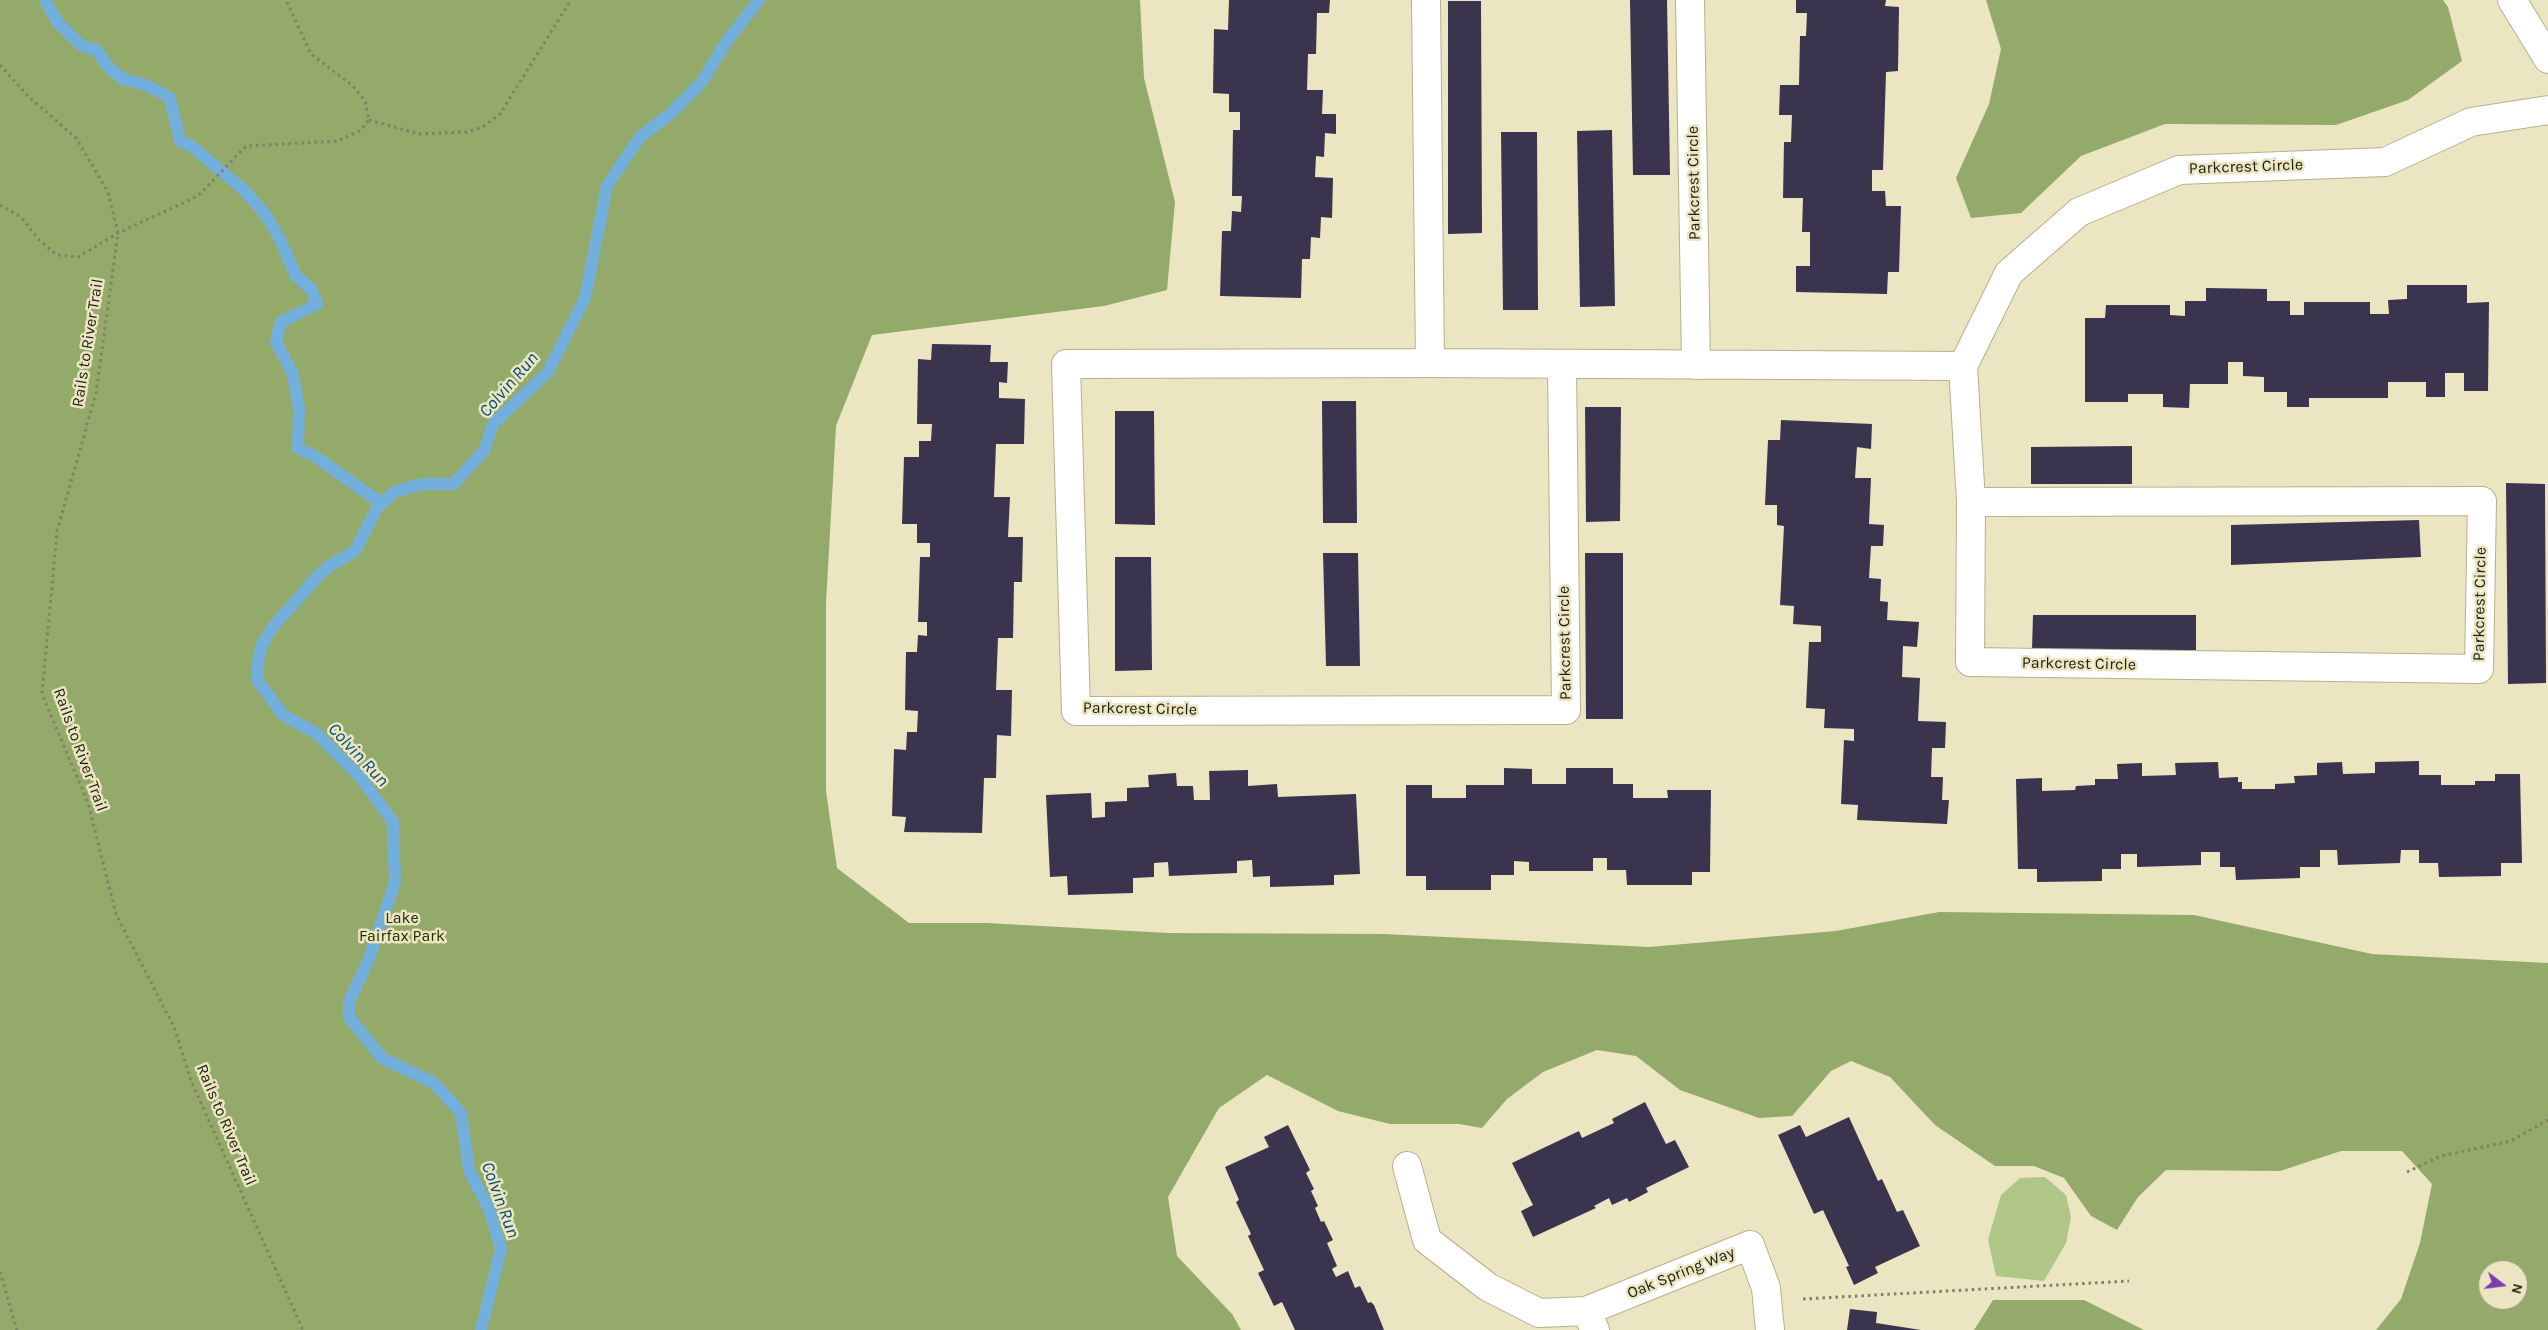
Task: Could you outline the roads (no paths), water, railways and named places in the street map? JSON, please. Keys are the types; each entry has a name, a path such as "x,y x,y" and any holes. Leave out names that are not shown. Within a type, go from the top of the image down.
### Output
{"street":[{"path":"1426,0 1430,363"},
{"name":"Parkcrest Circle","path":"1690,0 1696,365"},
{"path":"2512,0 2548,59"},
{"name":"Parkcrest Circle","path":"1971,502 2482,501 2479,669 1970,662 1971,502 1962,366 2009,273 2079,212 2179,170 2385,162 2471,122 2548,110"},
{"name":"Parkcrest Circle","path":"1562,365 1566,710 1076,711 1066,364 1430,363 1962,366"},
{"name":"Oak Spring Way","path":"1407,1166 1427,1240 1488,1287 1540,1312 1591,1320 1750,1245 1766,1288 1770,1330"}],"waterway":[{"path":"45,0 58,23 82,46 97,50 107,66 123,79 146,85 170,98 180,141 190,145 244,190 265,214 280,239 296,276 312,290 317,304 281,322 276,342 292,372 299,407 298,448 316,457 381,503"},
{"name":"Colvin Run","path":"481,1330 501,1249 489,1209 469,1170 461,1113 434,1083 382,1058 349,1017 349,1002 369,959 395,882 393,822 360,777 317,734 283,715 258,681 258,662 261,647 272,628 316,578 329,566 355,551 377,508 394,492 422,484 454,484 485,449 493,424 548,372 585,298 607,186 639,138 671,113 701,83 727,41 759,0"}],"park label":[{"name":"Lake Fairfax Park","path":"402,927"}]}
